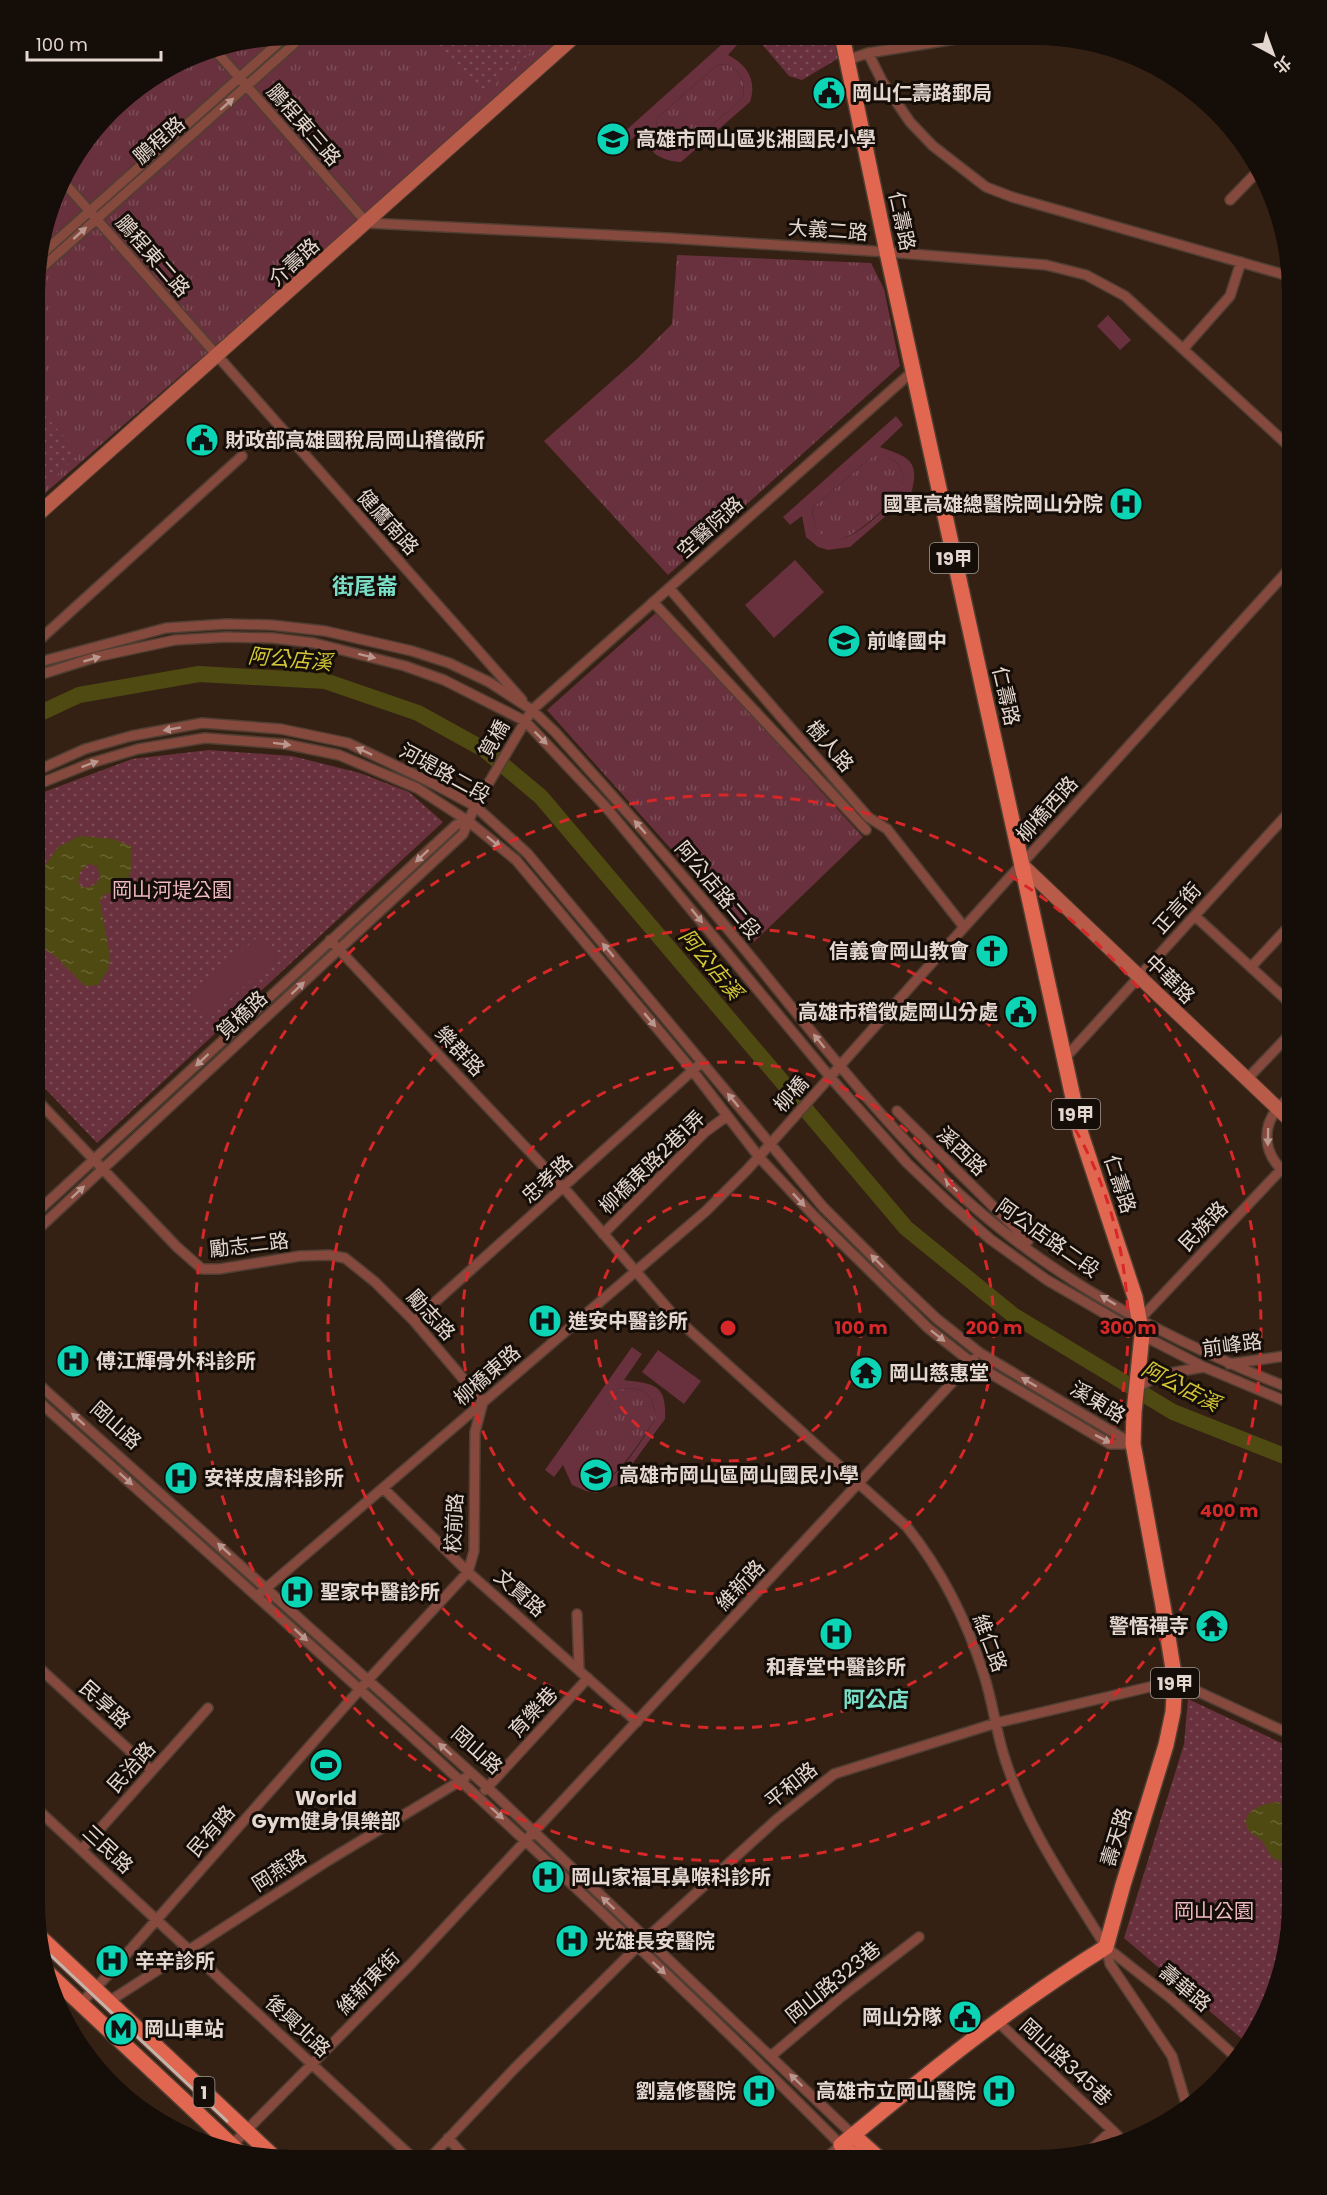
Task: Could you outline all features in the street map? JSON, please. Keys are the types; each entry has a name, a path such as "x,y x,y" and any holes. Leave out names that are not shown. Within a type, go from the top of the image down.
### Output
{"main road":[{"name":"介壽路","path":"45,508 565,45"},
{"name":"仁壽路","path":"844,45 887,252 1081,1134 1135,1297 1140,1319 1142,1335 1137,1388"},
{"name":"中華路","path":"1021,864 1282,1113"},
{"name":"壽天路","path":"1106,1947 1166,1745 1173,1712 1175,1681 1133,1444 1137,1388"},
{"name":"1","path":"49,1946 265,2148"},
{"path":"847,2140 996,2020 1106,1947"},
{"name":"1","path":"58,1983 229,2142"},
{"name":"岡山路","path":"847,2140 853,2150"},
{"name":"岡山路","path":"847,2140 864,2150"}],"street":[{"name":"鵬程路","path":"49,249 93,215 247,86 292,45"},
{"path":"847,60 868,53 918,45"},
{"name":"鵬程路","path":"47,262 93,215 275,46"},
{"path":"868,53 882,81 910,122 933,146 986,187 1012,197 1281,274"},
{"name":"鵬程東三路","path":"220,56 367,223"},
{"path":"1230,200 1253,176"},
{"name":"鵬程東二路","path":"69,188 217,357"},
{"name":"大義二路","path":"367,223 669,238 1046,265 1086,275 1125,296 1282,440"},
{"path":"1184,348 1230,296 1241,262"},
{"name":"健鷹南路","path":"217,357 532,710"},
{"name":"空醫院路","path":"532,710 913,371"},
{"path":"45,635 242,456"},
{"name":"柳橋西路","path":"830,1077 1282,577"},
{"name":"樹人路","path":"669,588 868,817 887,829 964,927"},
{"path":"653,602 866,830"},
{"name":"阿公店路二段","path":"45,661 166,628 272,624 325,631 412,651 449,663 489,682 532,710 604,786 686,879 840,1066 917,1152 1000,1229 1053,1268 1140,1319 1229,1364 1282,1385"},
{"path":"314,643 325,631"},
{"name":"阿公店路二段","path":"45,673 96,657 176,640 226,637 273,638 314,643 405,666 444,680 525,721 605,806 830,1077 907,1163 948,1202 990,1239 1047,1280 1142,1335 1204,1367 1282,1400"},
{"path":"755,711 767,701"},
{"name":"筧橋","path":"476,806 532,710"},
{"name":"河堤路二段","path":"45,767 85,749 131,736 202,723 270,728 348,743 476,806 526,853 769,1145"},
{"name":"河堤路二段","path":"45,781 91,763 149,747 205,738 285,744 339,755 417,788 468,821 516,860 692,1070 759,1156"},
{"name":"筧橋路","path":"45,1223 463,834 476,806"},
{"name":"正言街","path":"1065,1058 1282,820"},
{"name":"筧橋路","path":"45,1205 456,825 468,821"},
{"path":"675,888 686,879"},
{"path":"1195,916 1282,996"},
{"path":"1251,967 1282,934"},
{"name":"樂群路","path":"330,940 564,1188 603,1234"},
{"path":"733,959 745,950"},
{"path":"1247,1079 1282,1042"},
{"name":"忠孝路","path":"414,1321 702,1062"},
{"name":"柳橋","path":"778,1136 830,1077"},
{"path":"180,1079 189,1089"},
{"path":"1281,1170 1272,1159 1267,1145 1267,1131 1271,1117 1282,1104"},
{"name":"勵志二路","path":"45,1108 177,1247 202,1269 219,1269 300,1256 328,1255 345,1258"},
{"name":"溪西路","path":"897,1111 1028,1241"},
{"name":"柳橋東路2巷1弄","path":"603,1234 705,1132 727,1116"},
{"name":"柳橋東路","path":"267,1588 706,1211 778,1136"},
{"name":"溪東路","path":"769,1145 823,1207 937,1318 980,1353 1133,1444"},
{"name":"溪東路","path":"759,1156 887,1290 928,1328 971,1362 1110,1443 1133,1444"},
{"name":"民族路","path":"1140,1319 1281,1170"},
{"name":"維仁路","path":"603,1234 676,1318 907,1527 943,1578 985,1676 1005,1759 1029,1818 1106,1947 1110,1964 1172,2056 1185,2099"},
{"name":"勵志路","path":"345,1258 375,1282 414,1321 483,1402"},
{"name":"維新路","path":"526,1840 980,1353"},
{"name":"前峰路","path":"1137,1388 1159,1375 1177,1371 1282,1356"},
{"name":"岡山路","path":"45,1391 487,1787 771,2056 847,2140"},
{"name":"校前路","path":"368,1680 468,1572 474,1551 475,1432 483,1402"},
{"name":"岡山路","path":"45,1407 461,1780 735,2039 847,2140"},
{"name":"文賢路","path":"383,1488 468,1572 637,1722"},
{"path":"257,1596 267,1588"},
{"path":"577,1614 579,1669"},
{"name":"民享路","path":"45,1673 152,1771"},
{"name":"育樂巷","path":"479,1797 588,1678"},
{"name":"民有路","path":"80,2004 368,1680"},
{"path":"1175,1681 1282,1730"},
{"name":"平和路","path":"437,2150 514,2069 645,1938 776,1820 834,1774 996,1723 1175,1681"},
{"name":"民治路","path":"82,1849 208,1708"},
{"name":"岡燕路","path":"108,2002 329,1860 472,1773"},
{"name":"三民路","path":"45,1816 157,1919"},
{"name":"維新東街","path":"239,2144 246,2131 409,1966 526,1840"},
{"name":"後興北路","path":"157,1919 404,2150"},
{"name":"岡山路323巷","path":"771,2056 841,1997 919,1937"},
{"name":"壽華路","path":"1106,1947 1173,2000 1231,2053"},
{"name":"岡山路345巷","path":"996,2020 1118,2136"},
{"name":"岡山路345巷","path":"1100,2142 1112,2130"},
{"path":"448,2138 459,2150"},
{"path":"836,2150 847,2140"}],"green space":[{"path":"440,45 525,45 531,52 483,95"},
{"path":"554,45 220,344 45,493 45,292 47,260 53,228 78,169 106,129 129,106 169,78 198,64 228,53 260,47"},
{"path":"721,45 737,45 728,55 741,64 749,74 752,87 750,102 681,162 659,157 654,153 646,142 644,127 630,141 623,133","holes":["726,64 736,69 741,77 744,97 685,149 672,148 662,142 656,135 657,118 717,65"]},
{"path":"763,45 842,45 844,55 802,80 789,76"},
{"path":"726,64 739,73 744,97 685,149 672,148 665,144 656,135 657,118 717,65"},
{"path":"677,255 871,263 884,289 900,366 668,575 544,441 637,359 672,324"},
{"path":"1108,315 1131,340 1120,350 1097,326"},
{"path":"45,416 80,454 45,486"},
{"path":"896,416 903,425 880,447 904,457 913,466 914,482 911,494 850,547 828,550 818,547 806,537 802,516 790,525 783,517","holes":["874,455 883,456 899,464 903,475 903,491 856,533 835,540 822,535 815,525 812,508"]},
{"path":"875,454 890,458 899,465 903,475 903,491 852,534 838,540 826,539 817,529 812,508"},
{"path":"795,560 824,592 774,638 745,605"},
{"path":"657,612 863,837 754,942 547,710"},
{"name":"岡山河堤公園","path":"209,750 292,756 360,773 409,792 443,822 97,1143 45,1088 45,792 132,759"},
{"path":"260,935 279,956 209,1017 191,996"},
{"path":"632,1347 642,1354 624,1380 650,1385 661,1392 664,1398 665,1419 617,1485 596,1493 586,1491 572,1485 563,1465 554,1477 545,1470","holes":["620,1389 637,1389 650,1397 656,1418 620,1469 601,1481 591,1481 583,1477 572,1455"]},
{"path":"658,1350 701,1381 684,1404 642,1372"},
{"path":"630,1388 642,1391 650,1397 656,1418 615,1472 603,1481 591,1482 581,1475 571,1455 620,1389"},
{"name":"岡山公園","path":"1188,1699 1282,1743 1280,1935 1269,1982 1241,2038 1124,1938 1184,1744"}],"water":[{"path":"79,836 113,839 131,846 131,865 127,880 120,891 105,894 100,901 110,956 108,970 98,985 85,986 55,956 45,950 45,865 58,847","holes":["88,864 97,866 100,877 96,884 86,888 79,885 79,876"]},
{"path":"1277,1802 1282,1804 1282,1862 1272,1858 1261,1840 1249,1831 1246,1823 1247,1817 1254,1809"}],"waterway":[{"name":"阿公店溪","path":"45,711 79,695 199,674 325,681 418,713 485,750 541,797 906,1228 1013,1315 1173,1412 1282,1455"}],"railway":[{"path":"51,1955 227,2121"}],"place":[{"name":"岡山仁壽路郵局","path":"829,93"},
{"name":"高雄市岡山區兆湘國民小學","path":"613,139"},
{"name":"財政部高雄國稅局岡山稽徵所","path":"202,440"},
{"name":"國軍高雄總醫院岡山分院","path":"1126,504"},
{"name":"前峰國中","path":"844,641"},
{"name":"信義會岡山教會","path":"992,951"},
{"name":"高雄市稽徵處岡山分處","path":"1021,1012"},
{"name":"進安中醫診所","path":"545,1321"},
{"name":"傅江輝骨外科診所","path":"73,1361"},
{"name":"岡山慈惠堂","path":"866,1373"},
{"name":"高雄市岡山區岡山國民小學","path":"596,1475"},
{"name":"安祥皮膚科診所","path":"181,1478"},
{"name":"聖家中醫診所","path":"297,1592"},
{"name":"警悟禪寺","path":"1212,1626"},
{"name":"和春堂中醫診所","path":"836,1634"},
{"name":"World Gym健身俱樂部","path":"326,1765"},
{"name":"岡山家福耳鼻喉科診所","path":"548,1877"},
{"name":"光雄長安醫院","path":"572,1941"},
{"name":"辛辛診所","path":"112,1961"},
{"name":"岡山分隊","path":"965,2017"},
{"name":"岡山車站","path":"121,2029"},
{"name":"劉嘉修醫院","path":"759,2091"},
{"name":"高雄市立岡山醫院","path":"999,2091"}],"district":[{"name":"街尾崙","path":"365,586"},
{"name":"阿公店","path":"876,1699"}]}
